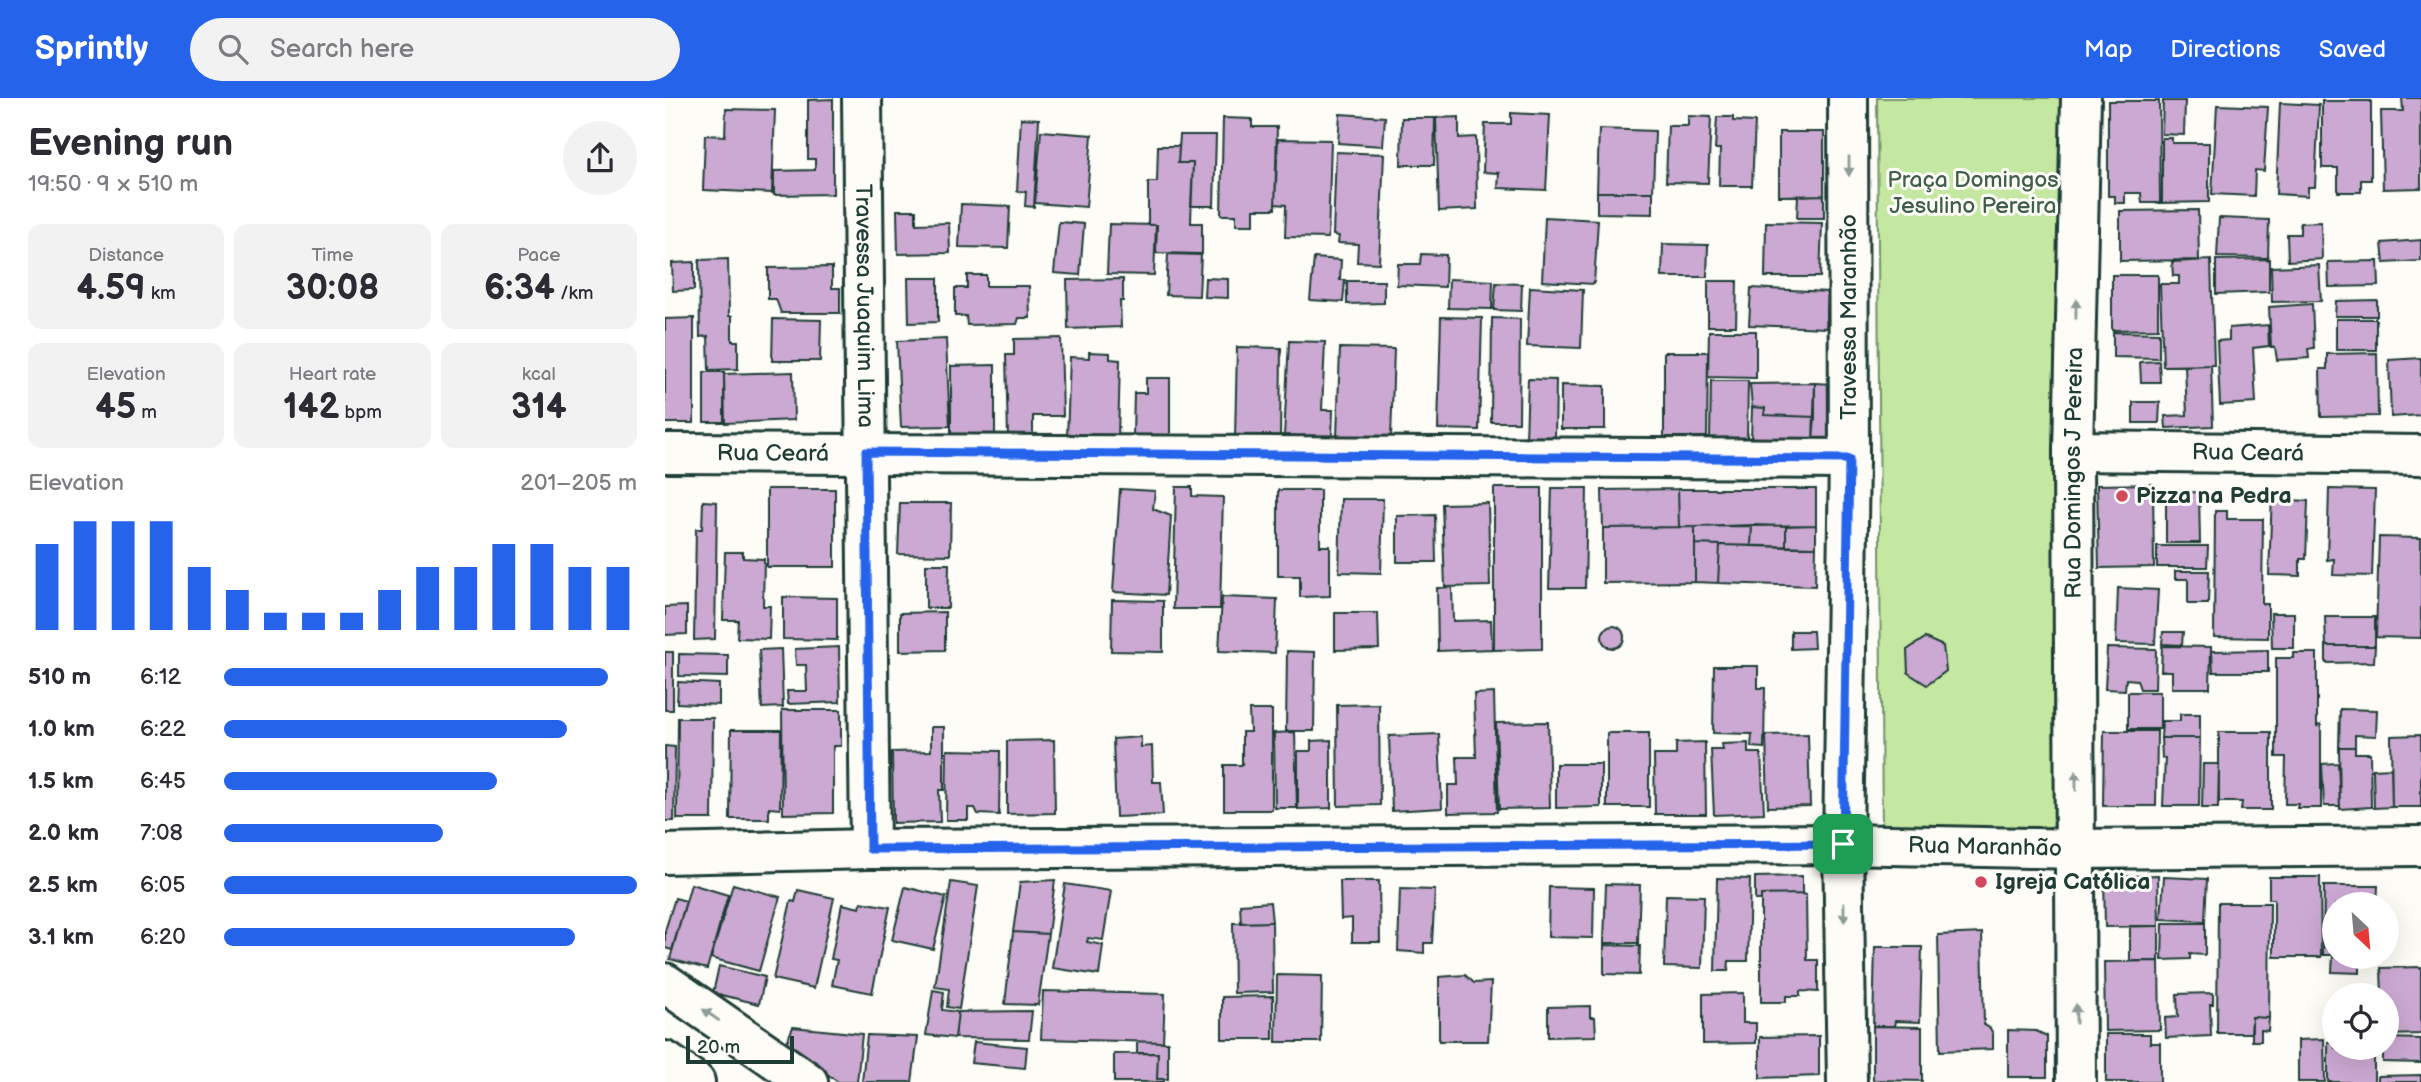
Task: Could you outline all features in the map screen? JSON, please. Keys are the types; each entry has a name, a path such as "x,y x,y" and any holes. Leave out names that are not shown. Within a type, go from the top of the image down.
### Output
{"street":[{"name":"Travessa Juaquim Lima","path":"862,98 870,849"},
{"name":"Travessa Maranhão","path":"1847,1082 1843,844 1849,459 1848,98"},
{"name":"Rua Domingos J Pereira","path":"2076,1082 2077,849 2073,451 2081,98"},
{"name":"Rua Ceará","path":"2073,451 2421,455"},
{"name":"Rua Ceará","path":"665,453 1849,459"},
{"name":"Rua Maranhão","path":"665,854 870,849 1843,844 2077,849 2421,846"},
{"path":"665,983 808,1082"},
{"path":"665,1061 695,1082"}],"green space":[{"name":"Praça Domingos Jesulino Pereira","path":"1877,98 2068,98 2066,834 1882,839"}],"building":[{"path":"2402,98 2421,98 2421,188 2383,189 2381,111 2403,111"},
{"path":"833,99 833,194 774,195 774,171 815,170 815,159 808,159 808,100"},
{"path":"2108,101 2159,101 2160,203 2142,203 2141,193 2125,193 2125,203 2115,203 2115,196 2108,196"},
{"path":"2163,101 2185,101 2184,135 2162,134"},
{"path":"2322,101 2371,101 2371,180 2361,180 2361,192 2338,192 2338,168 2322,168"},
{"path":"2280,103 2319,105 2315,187 2308,187 2308,196 2276,194"},
{"path":"2217,105 2268,107 2264,171 2255,170 2254,196 2212,194"},
{"path":"726,109 775,110 772,193 703,190 705,135 725,136"},
{"path":"1511,113 1550,115 1546,190 1498,188 1499,173 1483,172 1485,124 1511,124"},
{"path":"1340,114 1385,117 1383,146 1338,143"},
{"path":"1688,116 1711,117 1708,183 1666,182 1668,126 1688,126"},
{"path":"1459,117 1459,138 1476,137 1477,209 1439,211 1436,118"},
{"path":"1717,117 1755,122 1752,186 1719,186 1720,149 1715,149"},
{"path":"1021,118 1039,119 1034,207 1025,206 1026,192 1017,191"},
{"path":"1223,118 1252,119 1252,127 1277,127 1275,209 1254,209 1254,225 1236,225 1236,215 1221,215"},
{"path":"1402,118 1435,118 1434,165 1401,165"},
{"path":"1599,129 1655,131 1653,192 1597,192"},
{"path":"1041,131 1092,135 1086,207 1035,203"},
{"path":"1779,132 1824,132 1824,195 1779,196"},
{"path":"1180,135 1216,135 1214,206 1191,206 1193,163 1178,163"},
{"path":"2162,138 2172,138 2172,143 2209,143 2209,202 2162,203"},
{"path":"1278,139 1331,140 1328,238 1285,237 1286,205 1275,204"},
{"path":"1158,146 1179,146 1178,163 1193,163 1191,223 1202,223 1202,254 1156,253 1157,225 1148,225 1148,182 1157,182"},
{"path":"1336,152 1384,154 1379,263 1357,262 1358,244 1338,243 1339,236 1333,235"},
{"path":"1597,192 1653,192 1653,214 1597,213"},
{"path":"1824,195 1824,218 1797,218 1798,196"},
{"path":"961,204 1010,206 1008,248 959,247"},
{"path":"897,210 916,210 916,224 949,223 950,253 898,254"},
{"path":"2198,210 2199,260 2120,261 2120,211"},
{"path":"1545,217 1598,220 1594,284 1542,281"},
{"path":"2219,218 2269,220 2268,258 2217,257"},
{"path":"1059,222 1084,224 1080,275 1054,273"},
{"path":"1766,222 1822,223 1820,277 1765,277"},
{"path":"2321,222 2322,259 2288,261 2287,234 2300,234 2300,223"},
{"path":"1109,224 1156,225 1154,275 1107,274"},
{"path":"2421,240 2421,261 2384,263 2382,243"},
{"path":"1663,244 1708,245 1707,277 1662,277"},
{"path":"1168,254 1201,255 1199,296 1166,295"},
{"path":"1421,254 1446,255 1445,287 1397,285 1398,264 1420,264"},
{"path":"1314,258 1341,260 1340,280 1345,280 1343,302 1310,300"},
{"path":"728,259 729,316 732,316 732,341 738,341 738,369 709,370 708,336 700,337 699,260"},
{"path":"2269,259 2269,292 2216,294 2216,260"},
{"path":"2211,260 2214,365 2163,366 2160,284 2179,284 2179,276 2173,276 2172,262"},
{"path":"2378,261 2379,286 2329,287 2328,262"},
{"path":"694,262 694,290 673,291 672,263"},
{"path":"2319,265 2321,301 2272,302 2271,267"},
{"path":"832,267 832,288 840,288 840,313 781,313 776,299 768,299 768,268"},
{"path":"967,275 986,275 986,286 1029,286 1030,318 1019,318 1017,324 967,325 966,316 955,316 955,288 967,288"},
{"path":"2112,275 2158,275 2158,329 2112,330"},
{"path":"908,278 938,278 938,322 909,323"},
{"path":"1205,278 1228,279 1228,298 1204,297"},
{"path":"1123,279 1121,327 1068,329 1067,280"},
{"path":"1449,279 1493,281 1492,309 1448,308"},
{"path":"1347,281 1384,281 1384,303 1347,304"},
{"path":"1708,281 1737,281 1736,326 1708,326"},
{"path":"1496,283 1522,284 1521,311 1494,310"},
{"path":"1530,287 1583,290 1581,348 1527,346"},
{"path":"1751,288 1828,292 1826,328 1749,325"},
{"path":"2377,300 2377,316 2335,316 2336,301"},
{"path":"2312,304 2314,348 2308,349 2309,358 2277,360 2275,347 2271,347 2269,307"},
{"path":"1441,317 1482,318 1479,430 1438,429"},
{"path":"694,318 694,423 665,423 665,319"},
{"path":"1492,318 1520,319 1519,422 1491,422"},
{"path":"773,319 821,320 820,361 772,361"},
{"path":"2336,319 2376,319 2376,350 2336,350"},
{"path":"2268,325 2269,346 2253,348 2256,403 2220,405 2217,341 2229,340 2229,328"},
{"path":"1709,331 1756,331 1756,378 1708,377"},
{"path":"2113,332 2159,333 2159,358 2113,357"},
{"path":"1061,338 1063,416 1033,416 1033,438 1008,438 1006,355 1014,355 1014,339"},
{"path":"946,339 950,426 901,427 897,341"},
{"path":"1289,341 1325,342 1322,410 1333,410 1332,437 1284,436"},
{"path":"1237,347 1281,348 1280,439 1235,438"},
{"path":"1340,348 1394,349 1391,439 1337,437"},
{"path":"1089,352 1110,353 1110,359 1120,360 1118,438 1067,437 1070,357 1089,358"},
{"path":"1664,352 1708,352 1707,437 1664,437"},
{"path":"2377,353 2378,416 2321,417 2320,369 2327,369 2327,354"},
{"path":"2421,358 2421,415 2391,417 2389,360"},
{"path":"2159,361 2160,382 2141,382 2140,362"},
{"path":"995,365 995,435 951,435 951,366"},
{"path":"2211,365 2213,426 2166,428 2165,416 2187,415 2185,366"},
{"path":"704,372 724,372 724,422 704,422"},
{"path":"793,372 794,420 725,423 724,374"},
{"path":"1146,378 1170,378 1170,436 1133,436 1134,393 1146,393"},
{"path":"1528,379 1556,380 1555,440 1526,439"},
{"path":"1711,381 1748,381 1747,439 1710,438"},
{"path":"1815,383 1815,417 1764,415 1765,408 1752,407 1750,384"},
{"path":"1815,383 1832,384 1830,442 1813,441"},
{"path":"1561,385 1605,386 1605,429 1561,429"},
{"path":"2133,402 2160,402 2159,423 2133,423"},
{"path":"1752,407 1765,408 1764,415 1815,417 1813,441 1751,439"},
{"path":"2153,484 2154,567 2099,568 2097,485"},
{"path":"1176,487 1192,487 1192,496 1223,497 1220,609 1173,609"},
{"path":"1494,488 1542,488 1542,649 1494,650"},
{"path":"1552,488 1587,488 1585,588 1549,588"},
{"path":"767,489 835,489 835,567 767,567"},
{"path":"1120,489 1155,491 1153,509 1171,516 1166,595 1113,592"},
{"path":"1678,489 1816,489 1816,525 1679,527"},
{"path":"1678,489 1679,527 1603,528 1602,490"},
{"path":"2329,489 2375,490 2372,576 2333,575 2334,559 2327,560"},
{"path":"1278,490 1320,490 1320,546 1330,546 1330,596 1300,597 1300,576 1278,576"},
{"path":"2199,492 2200,543 2166,543 2166,493"},
{"path":"2272,493 2289,493 2288,500 2308,501 2306,559 2300,559 2300,576 2269,575"},
{"path":"1341,499 1383,499 1381,573 1339,572"},
{"path":"703,501 717,502 715,639 694,640 696,529 702,529"},
{"path":"900,503 951,503 950,555 898,554"},
{"path":"1488,503 1490,586 1445,587 1442,504"},
{"path":"2215,511 2227,511 2227,519 2263,519 2262,604 2268,604 2268,638 2214,637"},
{"path":"1435,515 1436,562 1397,562 1397,516"},
{"path":"1752,525 1786,526 1786,547 1751,546"},
{"path":"1752,525 1751,546 1695,544 1695,527"},
{"path":"1816,525 1816,547 1786,547 1786,526"},
{"path":"1695,527 1695,582 1603,583 1603,528"},
{"path":"2379,537 2421,538 2421,638 2376,637"},
{"path":"1695,544 1720,545 1718,583 1695,582"},
{"path":"1720,545 1816,547 1815,586 1718,583"},
{"path":"2157,546 2208,546 2207,567 2157,567"},
{"path":"725,552 743,552 743,558 764,559 763,606 770,606 769,639 737,638 738,620 723,620"},
{"path":"926,564 949,564 948,608 926,608"},
{"path":"2175,571 2209,571 2208,604 2188,604 2188,579 2175,579"},
{"path":"1452,587 1453,621 1491,620 1492,649 1438,651 1437,588"},
{"path":"2118,588 2158,590 2155,644 2116,643"},
{"path":"783,597 837,598 837,640 783,639"},
{"path":"1222,597 1277,599 1275,653 1219,651"},
{"path":"1112,600 1163,601 1163,652 1111,651"},
{"path":"687,606 687,634 665,635 665,607"},
{"path":"945,612 945,650 900,651 900,613"},
{"path":"1335,613 1378,613 1379,649 1335,650"},
{"path":"2271,613 2294,613 2294,648 2272,648"},
{"path":"2325,617 2375,617 2375,646 2326,646"},
{"path":"1609,626 1617,626 1624,633 1624,641 1617,648 1609,648 1602,641 1602,633"},
{"path":"1791,631 1813,631 1814,648 1791,649"},
{"path":"2163,632 2183,632 2182,645 2162,644"},
{"path":"1925,638 1943,646 1946,671 1927,685 1908,673 1907,650"},
{"path":"2162,646 2211,647 2210,688 2172,688 2172,671 2161,671"},
{"path":"2326,646 2375,646 2374,662 2326,663"},
{"path":"839,647 840,702 788,704 787,691 807,691 806,665 796,665 795,649"},
{"path":"2107,648 2156,649 2155,689 2140,689 2137,680 2126,679 2125,690 2105,689"},
{"path":"781,649 783,707 762,708 759,650"},
{"path":"2268,650 2268,672 2213,672 2212,651"},
{"path":"1287,651 1315,652 1314,731 1286,731"},
{"path":"665,652 673,652 673,710 665,710"},
{"path":"2293,653 2317,653 2317,726 2321,724 2321,808 2297,808 2298,804 2285,804 2286,757 2276,757 2276,658 2293,658"},
{"path":"679,654 728,655 728,677 679,676"},
{"path":"1714,666 1758,666 1758,688 1765,688 1764,748 1751,747 1752,734 1713,733"},
{"path":"678,682 719,684 719,705 677,703"},
{"path":"2128,692 2160,692 2160,729 2128,729"},
{"path":"1494,693 1497,812 1448,813 1448,785 1458,785 1457,757 1476,757 1474,694"},
{"path":"1379,704 1380,805 1338,806 1337,705"},
{"path":"2340,709 2377,710 2376,736 2355,735 2355,747 2339,747"},
{"path":"782,710 841,710 841,746 833,746 833,813 783,814"},
{"path":"1249,710 1272,710 1272,810 1224,810 1224,765 1242,765 1242,732 1250,732"},
{"path":"2180,714 2200,714 2200,738 2161,738 2162,721 2180,721"},
{"path":"678,718 713,718 712,819 677,819"},
{"path":"1548,722 1550,808 1499,809 1496,723"},
{"path":"931,727 944,727 944,790 939,790 940,822 893,823 892,752 931,751"},
{"path":"731,730 781,730 780,809 769,808 769,819 730,819"},
{"path":"2104,731 2157,731 2156,806 2103,806"},
{"path":"1295,732 1297,808 1275,808 1274,733"},
{"path":"2219,732 2271,732 2271,810 2241,810 2242,802 2219,802"},
{"path":"1607,733 1649,733 1649,807 1607,807"},
{"path":"1439,734 1442,808 1392,811 1389,736"},
{"path":"1808,734 1810,806 1768,807 1766,735"},
{"path":"2421,735 2421,807 2392,807 2391,736"},
{"path":"1141,737 1141,747 1152,746 1153,782 1161,782 1163,815 1116,817 1113,739"},
{"path":"2161,738 2200,738 2199,806 2163,806 2165,758 2162,758"},
{"path":"1054,740 1055,813 1007,814 1007,741"},
{"path":"1331,740 1331,808 1298,809 1298,751 1311,751 1311,741"},
{"path":"1705,742 1706,814 1655,814 1654,755 1676,755 1676,743"},
{"path":"1748,743 1748,753 1761,753 1764,813 1714,815 1711,750 1723,750 1722,744"},
{"path":"665,746 675,747 674,821 665,821"},
{"path":"2339,747 2355,747 2355,753 2370,753 2371,807 2340,809"},
{"path":"947,750 1000,751 999,815 978,814 975,808 968,808 968,820 946,820"},
{"path":"2338,763 2340,806 2324,806 2322,764"},
{"path":"1556,764 1601,764 1601,807 1556,808"},
{"path":"2203,764 2219,764 2218,808 2202,808"},
{"path":"2391,768 2392,807 2374,808 2373,769"},
{"path":"2158,875 2159,926 2105,927 2104,877"},
{"path":"1802,876 1802,894 1761,895 1761,900 1755,900 1755,877"},
{"path":"2164,877 2207,879 2205,921 2161,919"},
{"path":"2269,877 2320,877 2321,957 2274,957 2274,899 2269,899"},
{"path":"1717,878 1750,879 1748,961 1729,961 1728,971 1715,971"},
{"path":"1055,880 1048,934 1013,932 1020,882"},
{"path":"1340,881 1379,881 1380,942 1352,942 1352,918 1341,919"},
{"path":"951,882 978,886 959,1009 947,1007 949,989 935,987"},
{"path":"691,884 728,895 707,969 670,959"},
{"path":"733,884 780,897 759,971 711,958"},
{"path":"1065,884 1111,891 1103,940 1088,938 1087,942 1103,945 1099,975 1052,968"},
{"path":"1606,884 1640,885 1638,943 1604,943"},
{"path":"2324,886 2378,886 2378,892 2324,892"},
{"path":"905,887 946,897 933,949 892,940"},
{"path":"1549,887 1594,888 1593,938 1548,937"},
{"path":"1400,889 1435,890 1432,943 1424,943 1424,953 1398,951"},
{"path":"798,890 834,898 814,988 773,979 791,901 795,902"},
{"path":"1666,895 1704,896 1702,968 1664,967"},
{"path":"1761,895 1806,895 1807,960 1818,960 1818,992 1800,991 1800,996 1786,996 1786,1002 1761,1002"},
{"path":"675,898 686,901 672,950 665,948 665,931"},
{"path":"861,902 890,907 872,993 832,985 837,960 831,959 842,904 860,908"},
{"path":"1270,902 1272,922 1241,923 1240,904"},
{"path":"2218,903 2270,903 2269,1018 2252,1017 2251,1033 2217,1033"},
{"path":"1272,922 1273,992 1234,993 1233,923"},
{"path":"2163,923 2205,923 2205,955 2190,954 2190,959 2162,960"},
{"path":"2130,926 2159,926 2159,961 2130,961"},
{"path":"1013,932 1048,934 1038,1005 1005,1004"},
{"path":"1982,933 1984,1025 1990,1028 1993,1034 1993,1049 1940,1051 1938,935"},
{"path":"1604,945 1640,946 1639,975 1604,974"},
{"path":"1875,947 1922,947 1920,1022 1895,1021 1894,1026 1873,1026"},
{"path":"2159,961 2160,1030 2105,1031 2104,962"},
{"path":"719,966 765,977 759,1004 713,993"},
{"path":"2421,967 2421,1034 2399,1035 2399,983 2382,983 2381,970 2399,970 2399,968"},
{"path":"2332,970 2360,970 2360,973"},
{"path":"1277,975 1322,976 1321,1042 1276,1042"},
{"path":"1465,975 1474,983 1491,982 1488,1041 1439,1041 1439,977"},
{"path":"933,990 944,992 942,1010 958,1012 955,1038 926,1035"},
{"path":"1043,991 1165,994 1163,1042 1041,1039"},
{"path":"1743,993 1743,1023 1756,1023 1756,1043 1703,1044 1703,994"},
{"path":"2213,993 2213,1004 2210,1004 2211,1036 2166,1038 2165,1018 2178,1017 2177,994"},
{"path":"1273,996 1273,1039 1222,1039 1222,997"},
{"path":"1590,1006 1590,1017 1595,1017 1596,1036 1548,1037 1548,1007"},
{"path":"1032,1011 1029,1039 955,1038 958,1012"},
{"path":"2252,1017 2269,1018 2268,1031 2261,1030 2261,1041 2252,1041"},
{"path":"1873,1026 1922,1027 1922,1081 1873,1080"},
{"path":"793,1027 862,1034 857,1082 838,1082 786,1043"},
{"path":"2008,1030 2036,1031 2047,1036 2047,1077 2008,1077"},
{"path":"2106,1034 2150,1034 2150,1043 2160,1043 2160,1082 2106,1082"},
{"path":"867,1035 918,1037 912,1082 862,1082"},
{"path":"1819,1036 1819,1076 1760,1078 1760,1037"},
{"path":"2399,1038 2421,1039 2421,1063 2383,1062 2399,1060"},
{"path":"2322,1039 2325,1082 2298,1082 2298,1040"},
{"path":"974,1042 1027,1047 1025,1068 971,1063"},
{"path":"1137,1042 1168,1042 1168,1079 1157,1079 1158,1053 1137,1053"},
{"path":"1158,1053 1157,1079 1164,1079 1164,1082 1114,1082 1114,1054"},
{"path":"2328,1060 2374,1060 2374,1082 2328,1082"},
{"path":"2421,1075 2421,1082 2378,1082 2378,1076"}],"place":[{"name":"Pizza na Pedra","path":"2122,496"},
{"name":"Igreja Católica","path":"1981,882"}],"route":[{"path":"866,452 1849,459 1843,844 870,849 866,452"}]}
